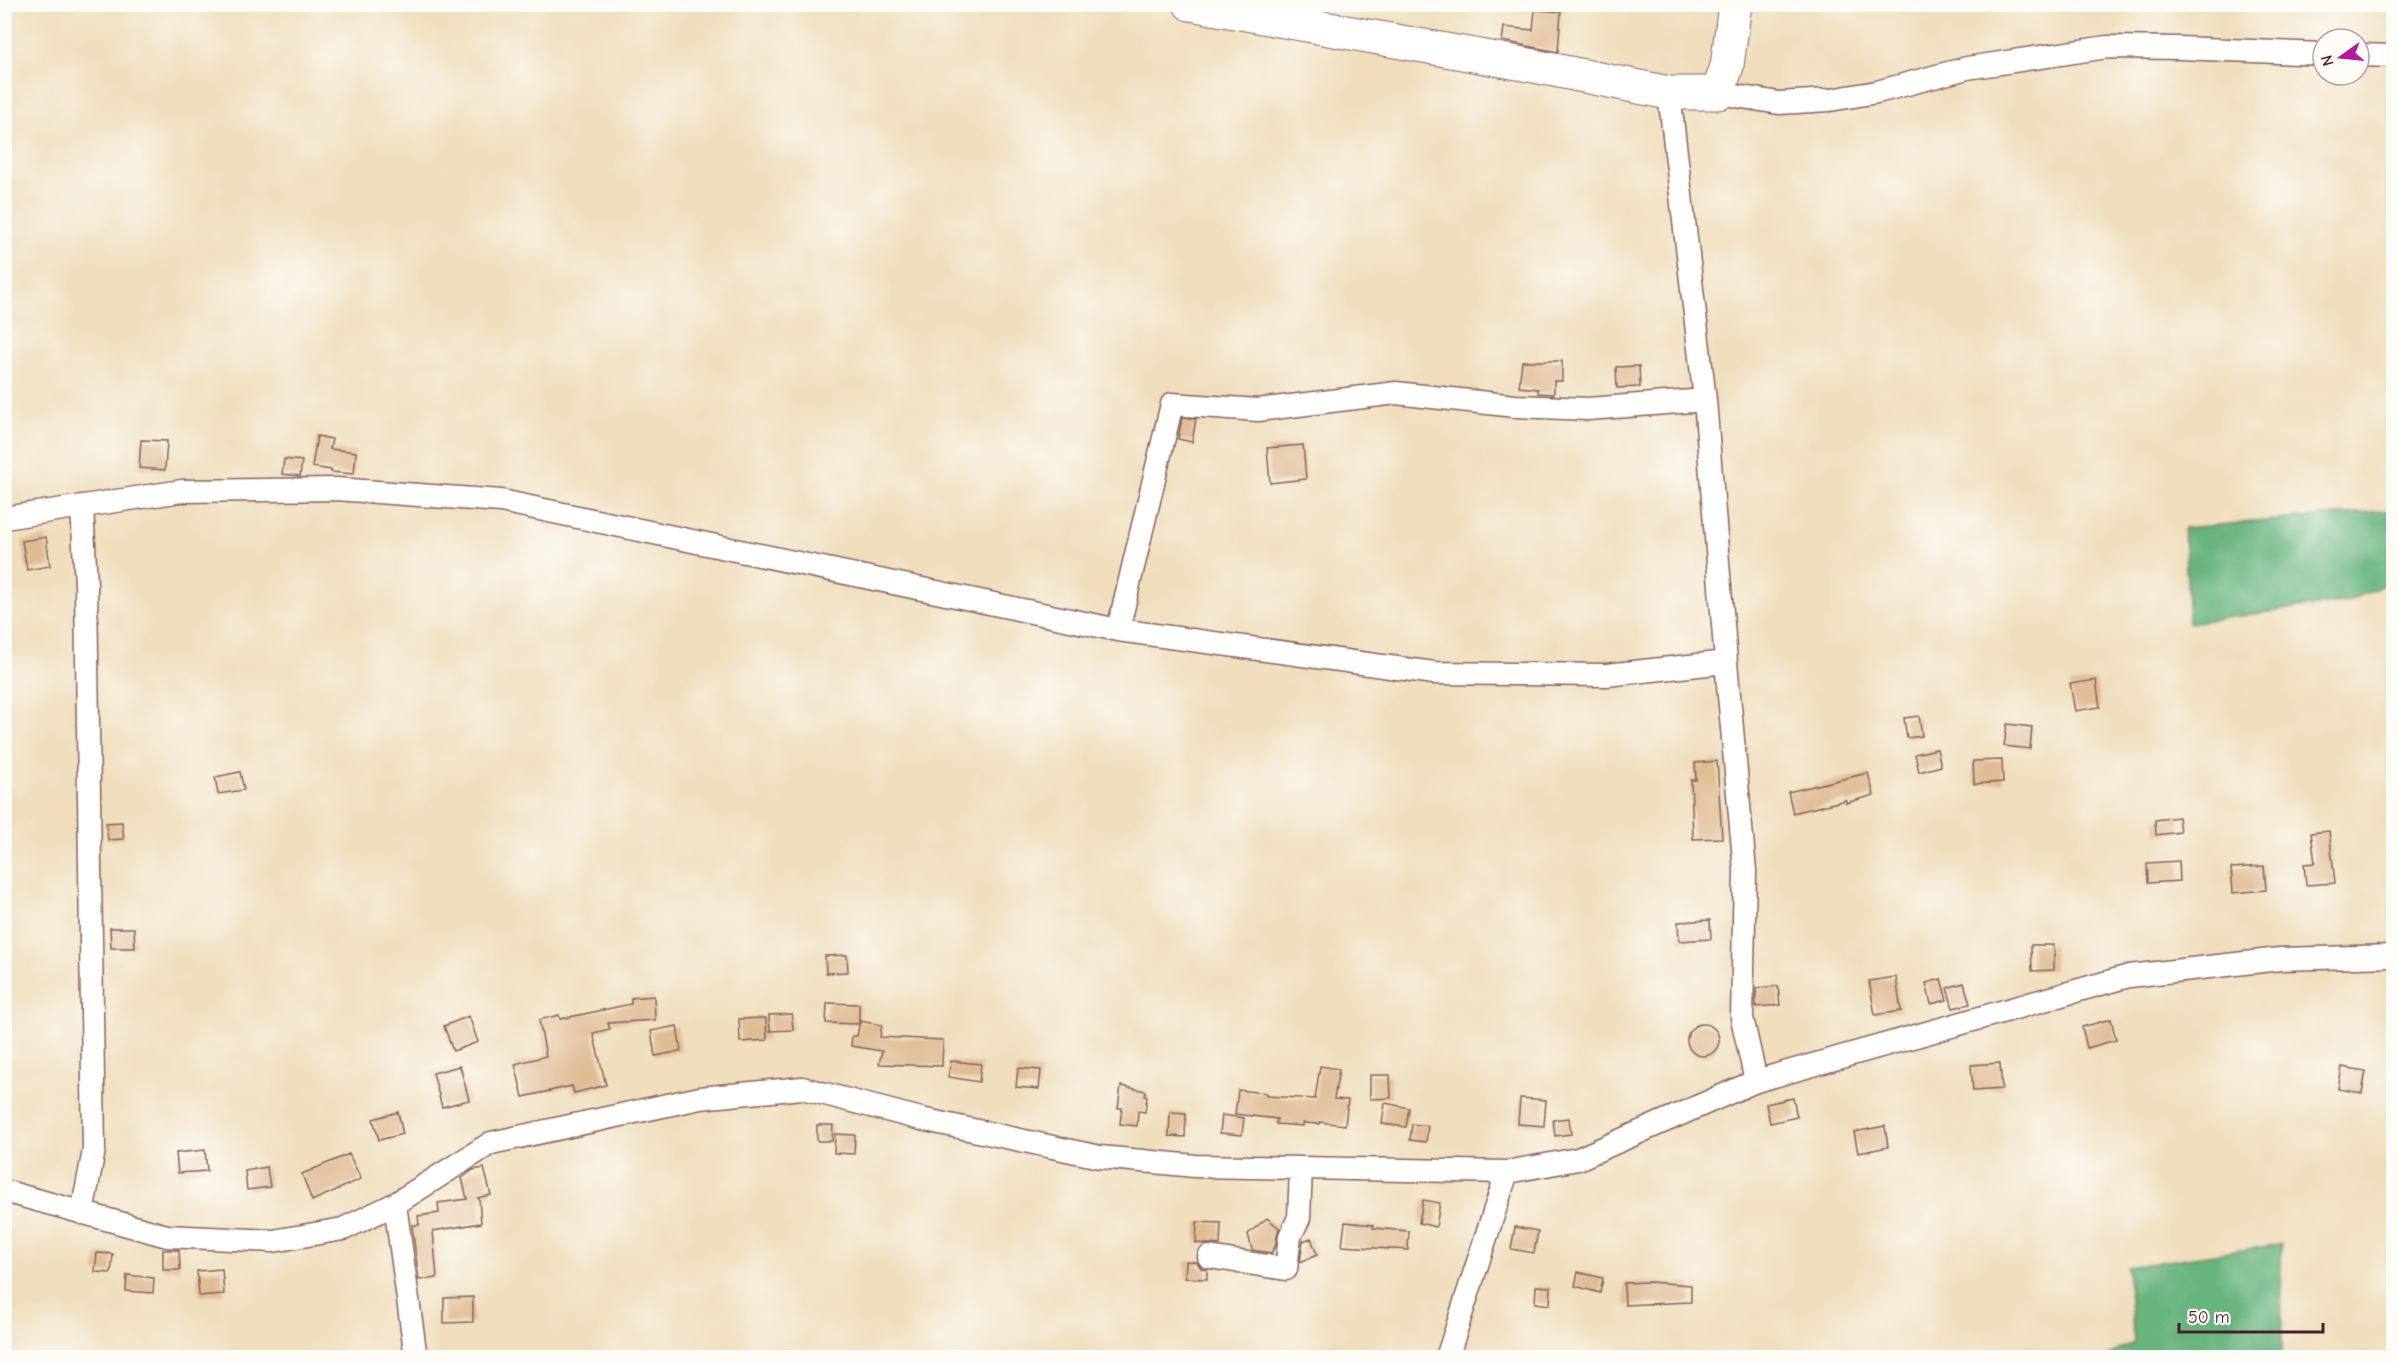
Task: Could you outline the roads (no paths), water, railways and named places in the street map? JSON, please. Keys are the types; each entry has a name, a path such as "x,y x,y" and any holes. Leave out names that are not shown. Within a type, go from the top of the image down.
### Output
{"street":[{"path":"1190,4 1529,64 1669,93 1718,93 1779,103 1830,100 1877,93 1967,68 2107,47 2311,53"},
{"path":"1718,93 1727,66 1735,4"},
{"path":"2371,55 2394,56"},
{"path":"1669,93 1705,400 1745,871 1742,1018 1756,1081"},
{"path":"1118,630 1172,404 1258,410 1396,393 1515,406 1588,409 1705,400"},
{"path":"4,518 182,491 336,489 501,501 1118,630 1434,673 1606,675 1726,662"},
{"path":"82,506 86,585 94,1150 82,1213"},
{"path":"4,1191 167,1236 273,1241 343,1229 395,1204 491,1143 700,1098 802,1088 921,1119 1100,1156 1195,1166 1507,1172 1578,1159 1756,1081 2129,976 2280,959 2394,956"},
{"path":"1209,1257 1286,1269 1290,1236 1299,1218 1301,1168"},
{"path":"1447,1358 1507,1172"},
{"path":"395,1204 417,1358"}]}
